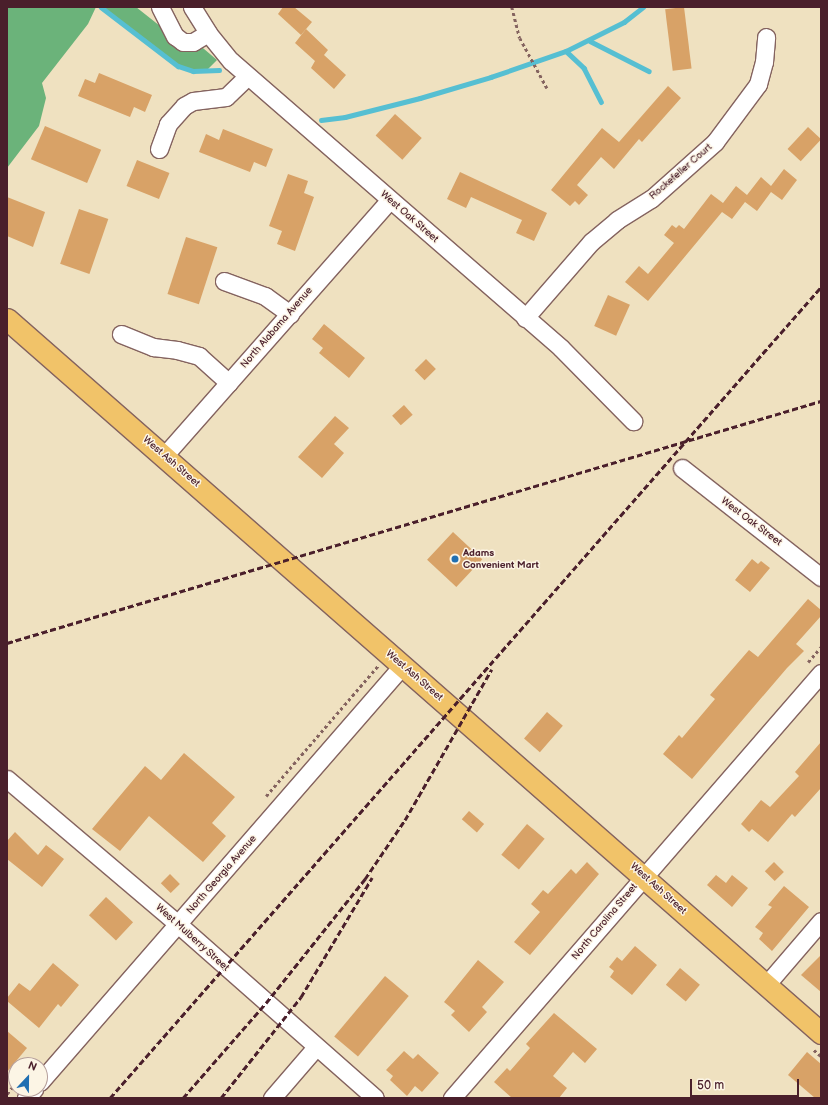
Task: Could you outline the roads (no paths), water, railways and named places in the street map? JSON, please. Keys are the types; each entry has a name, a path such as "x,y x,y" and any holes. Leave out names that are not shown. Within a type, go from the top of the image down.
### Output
{"main road":[{"name":"West Ash Street","path":"7,319 402,666 644,876 821,1033"}],"street":[{"path":"160,7 179,40 193,42 208,33"},
{"name":"West Oak Street","path":"192,7 208,33 231,61 561,348 633,420"},
{"name":"Rockefeller Court","path":"525,318 591,242 617,220 651,199 715,142 758,84 764,62 766,36"},
{"path":"159,149 168,124 184,106 193,101 226,97 248,76"},
{"name":"North Alabama Avenue","path":"164,456 390,200"},
{"path":"224,281 265,296 290,314"},
{"path":"121,334 153,347 177,350 199,356 229,383"},
{"name":"West Oak Street","path":"682,468 821,578"},
{"name":"North Georgia Avenue","path":"48,1073 179,925 402,666"},
{"name":"North Carolina Street","path":"452,1098 821,673"},
{"name":"West Mulberry Street","path":"7,779 179,925 316,1047 365,1095"},
{"path":"766,985 821,921"},
{"path":"272,1098 316,1047"}],"waterway":[{"path":"101,7 178,66 193,71 219,70"},
{"path":"321,120 345,117 420,98 491,77 566,51 624,22 643,7"},
{"path":"590,41 649,71"},
{"path":"566,51 584,68 601,102"}],"railway":[{"path":"110,1098 821,287"},
{"path":"7,643 821,401"},
{"path":"183,1098 266,1003 365,879 405,820 492,669"},
{"path":"221,1098 301,997 372,878"}],"place":[{"name":"Adams Convenient Mart","path":"455,559"}]}
